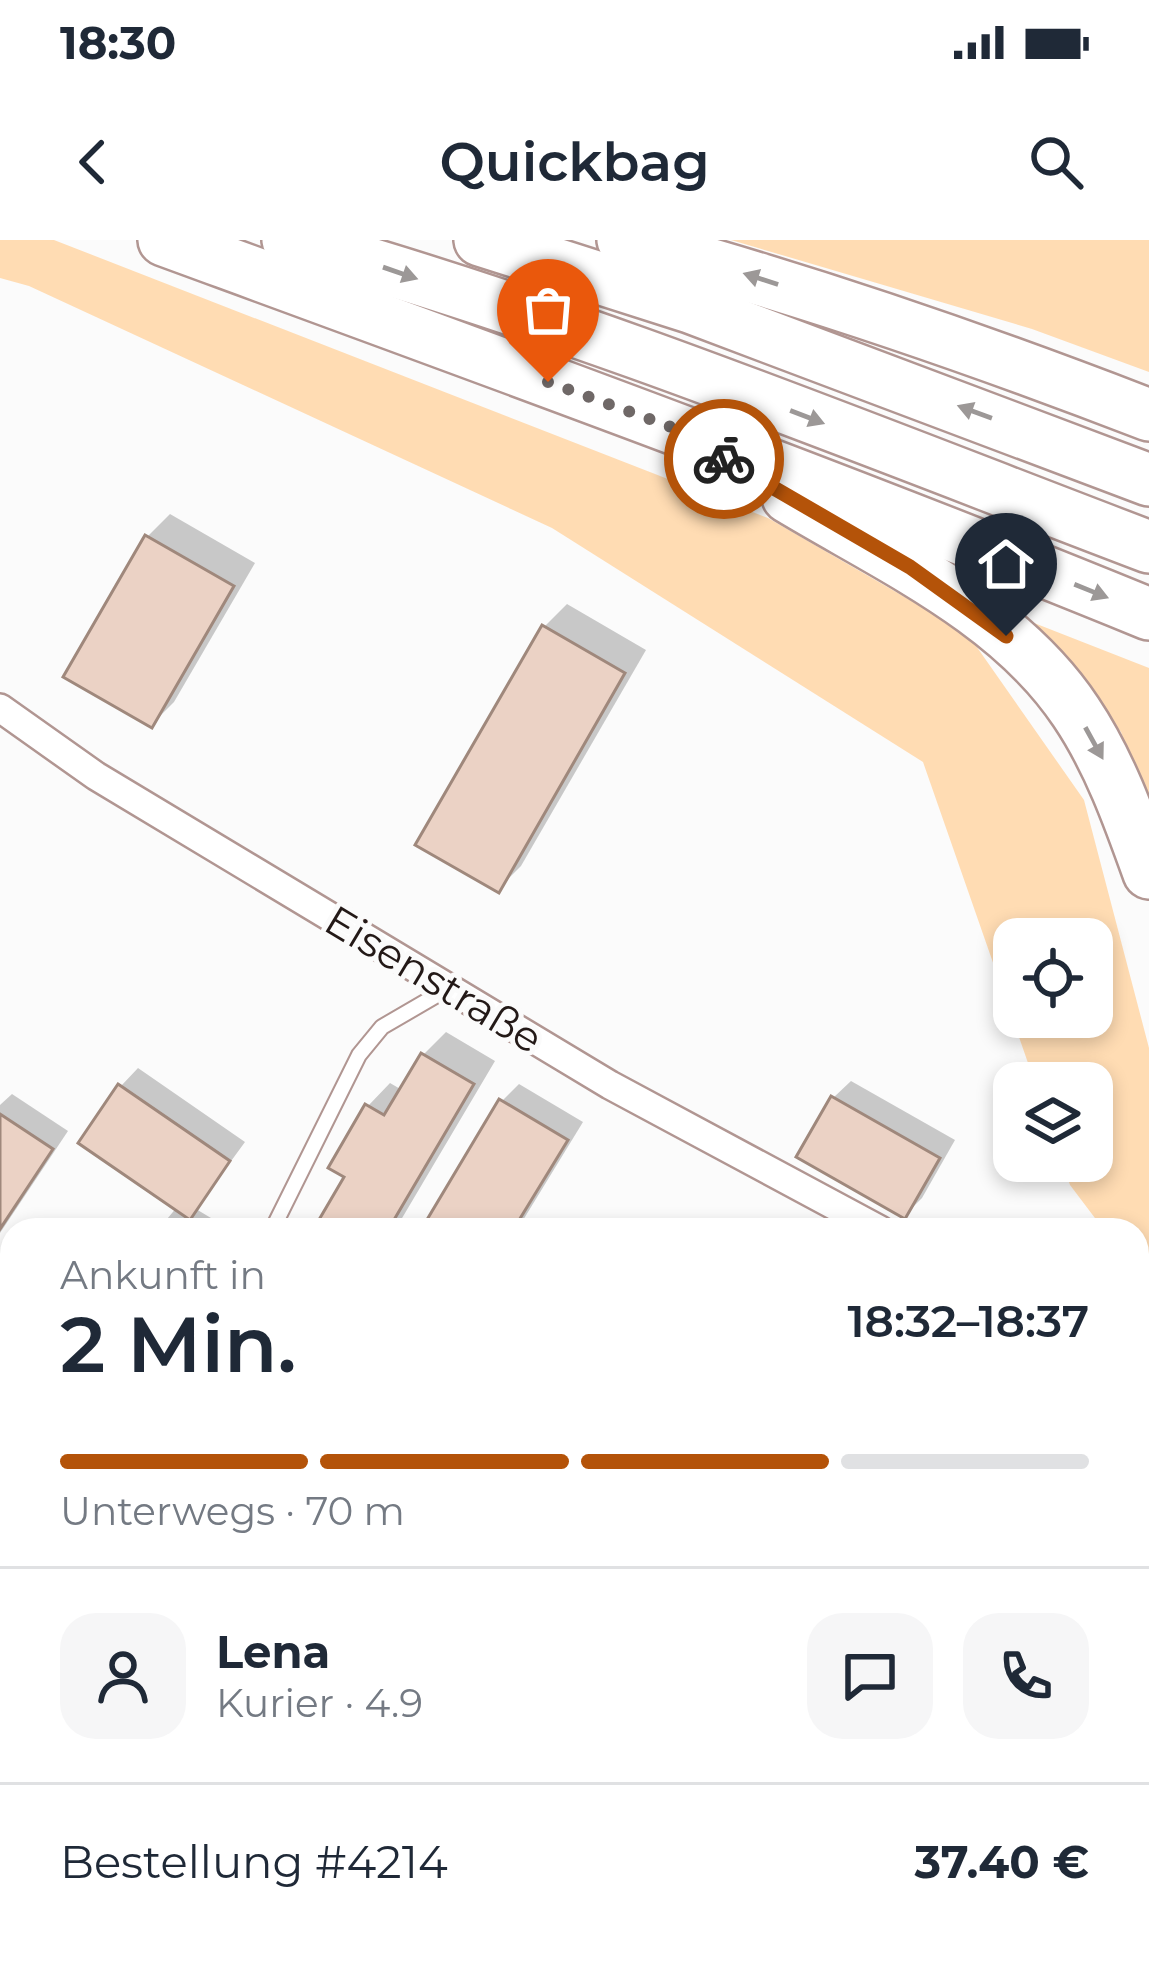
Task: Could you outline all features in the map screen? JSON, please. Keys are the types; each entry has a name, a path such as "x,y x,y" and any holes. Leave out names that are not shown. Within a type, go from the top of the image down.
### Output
{"highway":[{"path":"164,240 669,426 1149,614"},
{"path":"288,240 368,262 707,379 1149,547"},
{"path":"480,240 690,307 1149,480"},
{"path":"623,240 970,347 1149,415"},
{"path":"669,426 910,567 1030,655 1075,710 1103,758 1149,873"}],"street":[{"name":"Eisenstraße","path":"0,708 96,776 610,1085 858,1218"}],"lane":[{"path":"278,1218 359,1055 382,1028 449,988"}],"shaded area":[{"path":"0,240 54,240 768,518 967,633 1084,800 1149,1048 1149,1218 1095,1218 1069,1182 1113,1182 1113,1062 1028,1062 1019,1038 1113,1038 1113,918 993,918 993,963 923,762 552,528 29,286 0,278"},
{"path":"731,240 1149,240 1149,372 1032,329"},
{"path":"1029,621 1149,668 1149,814 1121,732"}],"building":[{"path":"145,535 234,586 152,728 63,677"},
{"path":"542,625 625,673 499,893 415,845"},
{"path":"421,1053 474,1084 395,1218 320,1218 344,1177 328,1168 365,1104 384,1115"},
{"path":"118,1084 230,1161 187,1218 78,1143"},
{"path":"831,1096 940,1158 903,1218 796,1157"},
{"path":"499,1099 568,1140 520,1218 428,1218"},
{"path":"0,1114 53,1149 7,1218 0,1218"}],"way so far":[{"path":"548,382 669,426 724,459"}],"route":[{"path":"724,459 910,567 1006,636"}]}
